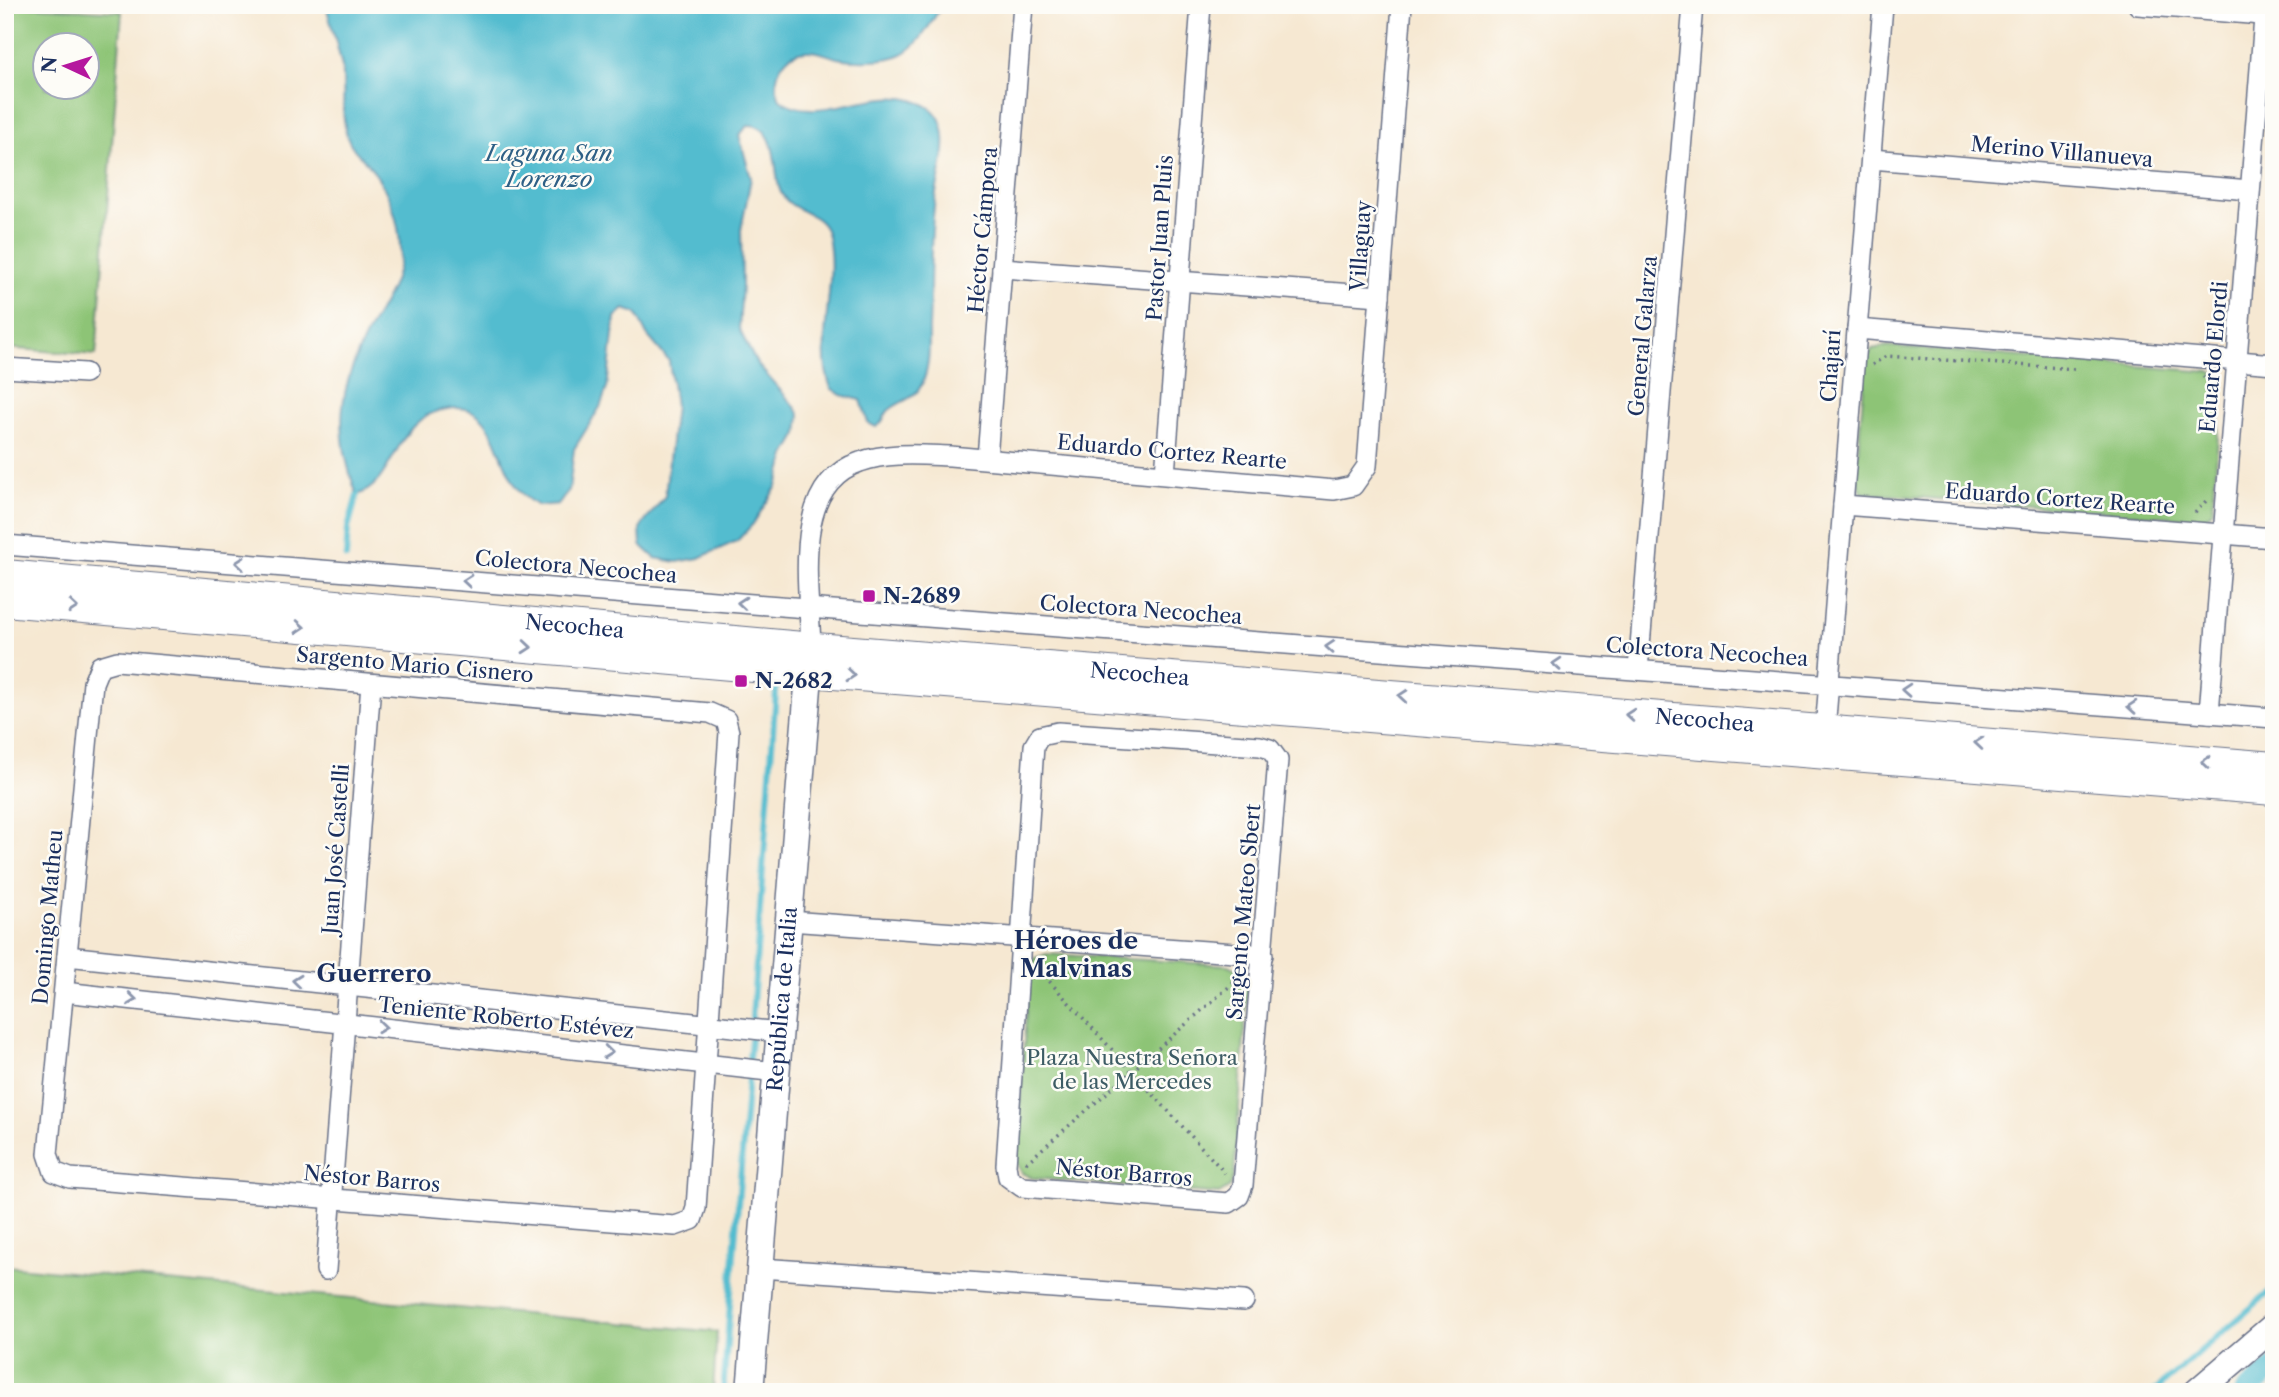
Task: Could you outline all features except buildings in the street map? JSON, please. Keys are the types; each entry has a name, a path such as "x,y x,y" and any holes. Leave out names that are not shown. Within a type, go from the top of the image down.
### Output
{"main road":[{"name":"Necochea","path":"5,575 810,660 2274,790"},
{"name":"Necochea","path":"5,601 1825,730 2274,767"}],"street":[{"name":"Héctor Cámpora","path":"987,458 1023,5"},
{"name":"Pastor Juan Pluis","path":"1164,474 1201,5"},
{"name":"Villaguay","path":"1353,486 1367,466 1402,5"},
{"name":"General Galarza","path":"1638,670 1693,5"},
{"name":"Chajarí","path":"1825,730 1883,5"},
{"path":"2138,5 2268,12"},
{"name":"Eduardo Elordi","path":"2209,713 2250,190 2268,12"},
{"name":"Merino Villanueva","path":"1871,159 2250,190"},
{"path":"1002,268 1380,296"},
{"path":"1857,329 2274,364"},
{"path":"5,368 85,373"},
{"name":"Eduardo Cortez Rearte","path":"810,608 809,540 813,511 822,490 836,474 847,467 874,458 916,455 987,458 1334,489 1353,486"},
{"name":"Eduardo Cortez Rearte","path":"1843,505 2274,538"},
{"name":"Colectora Necochea","path":"5,545 2274,718"},
{"name":"República de Italia","path":"750,1392 810,660 810,608"},
{"name":"Sargento Mario Cisnero","path":"100,666 117,662 710,713 726,720 729,732 709,1027"},
{"name":"Domingo Matheu","path":"54,1172 48,1161 93,683 100,666"},
{"name":"Juan José Castelli","path":"326,1270 372,684"},
{"name":"Sargento Mateo Sbert","path":"1021,938 1034,751 1040,736 1058,732 1260,746 1274,752 1279,766 1243,1185 1234,1200"},
{"path":"789,921 1263,955"},
{"name":"Néstor Barros","path":"1021,938 1006,1165 1011,1182 1022,1187 1222,1203 1234,1200"},
{"name":"Teniente Roberto Estévez","path":"67,956 709,1027 779,1032"},
{"name":"Teniente Roberto Estévez","path":"64,992 776,1072"},
{"path":"706,1063 709,1027"},
{"name":"Néstor Barros","path":"54,1172 64,1177 331,1199 675,1226 687,1224 696,1208 706,1063"},
{"path":"760,1268 1244,1301"},
{"path":"2197,1392 2274,1326"}],"path":[{"path":"1871,378 1872,365 1886,356 2079,369"},
{"path":"2203,378 2214,391 2213,404"},
{"path":"2182,512 2196,513 2206,502 2207,488"},
{"path":"1033,981 1047,961"},
{"path":"1040,971 1227,1175"},
{"path":"1234,973 1242,984"},
{"path":"1026,1163 1238,979"},
{"path":"1020,1156 1031,1170"},
{"path":"1227,1175 1228,1161"},
{"path":"1220,1179 1227,1175"}],"green space":[{"path":"5,5 122,12 96,355 5,348"},
{"path":"1887,346 2212,372 2219,379 2221,391 2213,510 2206,517 2195,519 1862,493 1856,475 1866,359 1872,349"},
{"name":"Plaza Nuestra Señora de las Mercedes","path":"1047,954 1229,965 1244,973 1248,984 1234,1176 1230,1187 1219,1194 1032,1178 1022,1173 1016,1162 1029,969 1035,958"},
{"path":"5,1266 717,1332 713,1392 5,1392"}],"water":[{"name":"Laguna San Lorenzo","path":"326,5 943,5 920,39 902,54 879,60 861,60 806,51 790,56 785,61 776,83 780,99 796,107 814,109 893,97 912,100 930,108 940,120 944,144 932,231 928,357 924,379 918,391 888,411 876,427 868,423 861,400 841,395 831,388 826,371 825,352 831,271 827,233 818,219 795,207 783,196 770,140 758,127 749,125 739,135 751,178 741,230 742,285 739,329 757,364 800,415 798,434 786,455 777,486 753,524 737,541 699,558 677,562 655,558 641,545 640,528 665,496 675,406 669,361 647,335 636,313 624,309 615,317 607,388 600,407 574,449 569,490 559,504 539,506 527,498 510,475 487,424 478,415 459,408 429,414 416,424 405,436 381,477 370,488 357,495 344,449 342,427 346,387 362,345 394,281 399,263 400,243 393,209 384,188 347,136 342,67"}],"waterway":[{"path":"346,557 348,528 357,495"},
{"path":"752,1018 777,678"},
{"path":"749,1059 751,1040"},
{"path":"723,1392 748,1079"},
{"path":"2153,1392 2274,1288"},
{"path":"2245,1392 2274,1368"}],"place":[{"name":"N-2689","path":"869,596"},
{"name":"N-2682","path":"741,681"}],"district":[{"name":"Héroes de Malvinas","path":"1076,955"},
{"name":"Guerrero","path":"374,974"}]}
